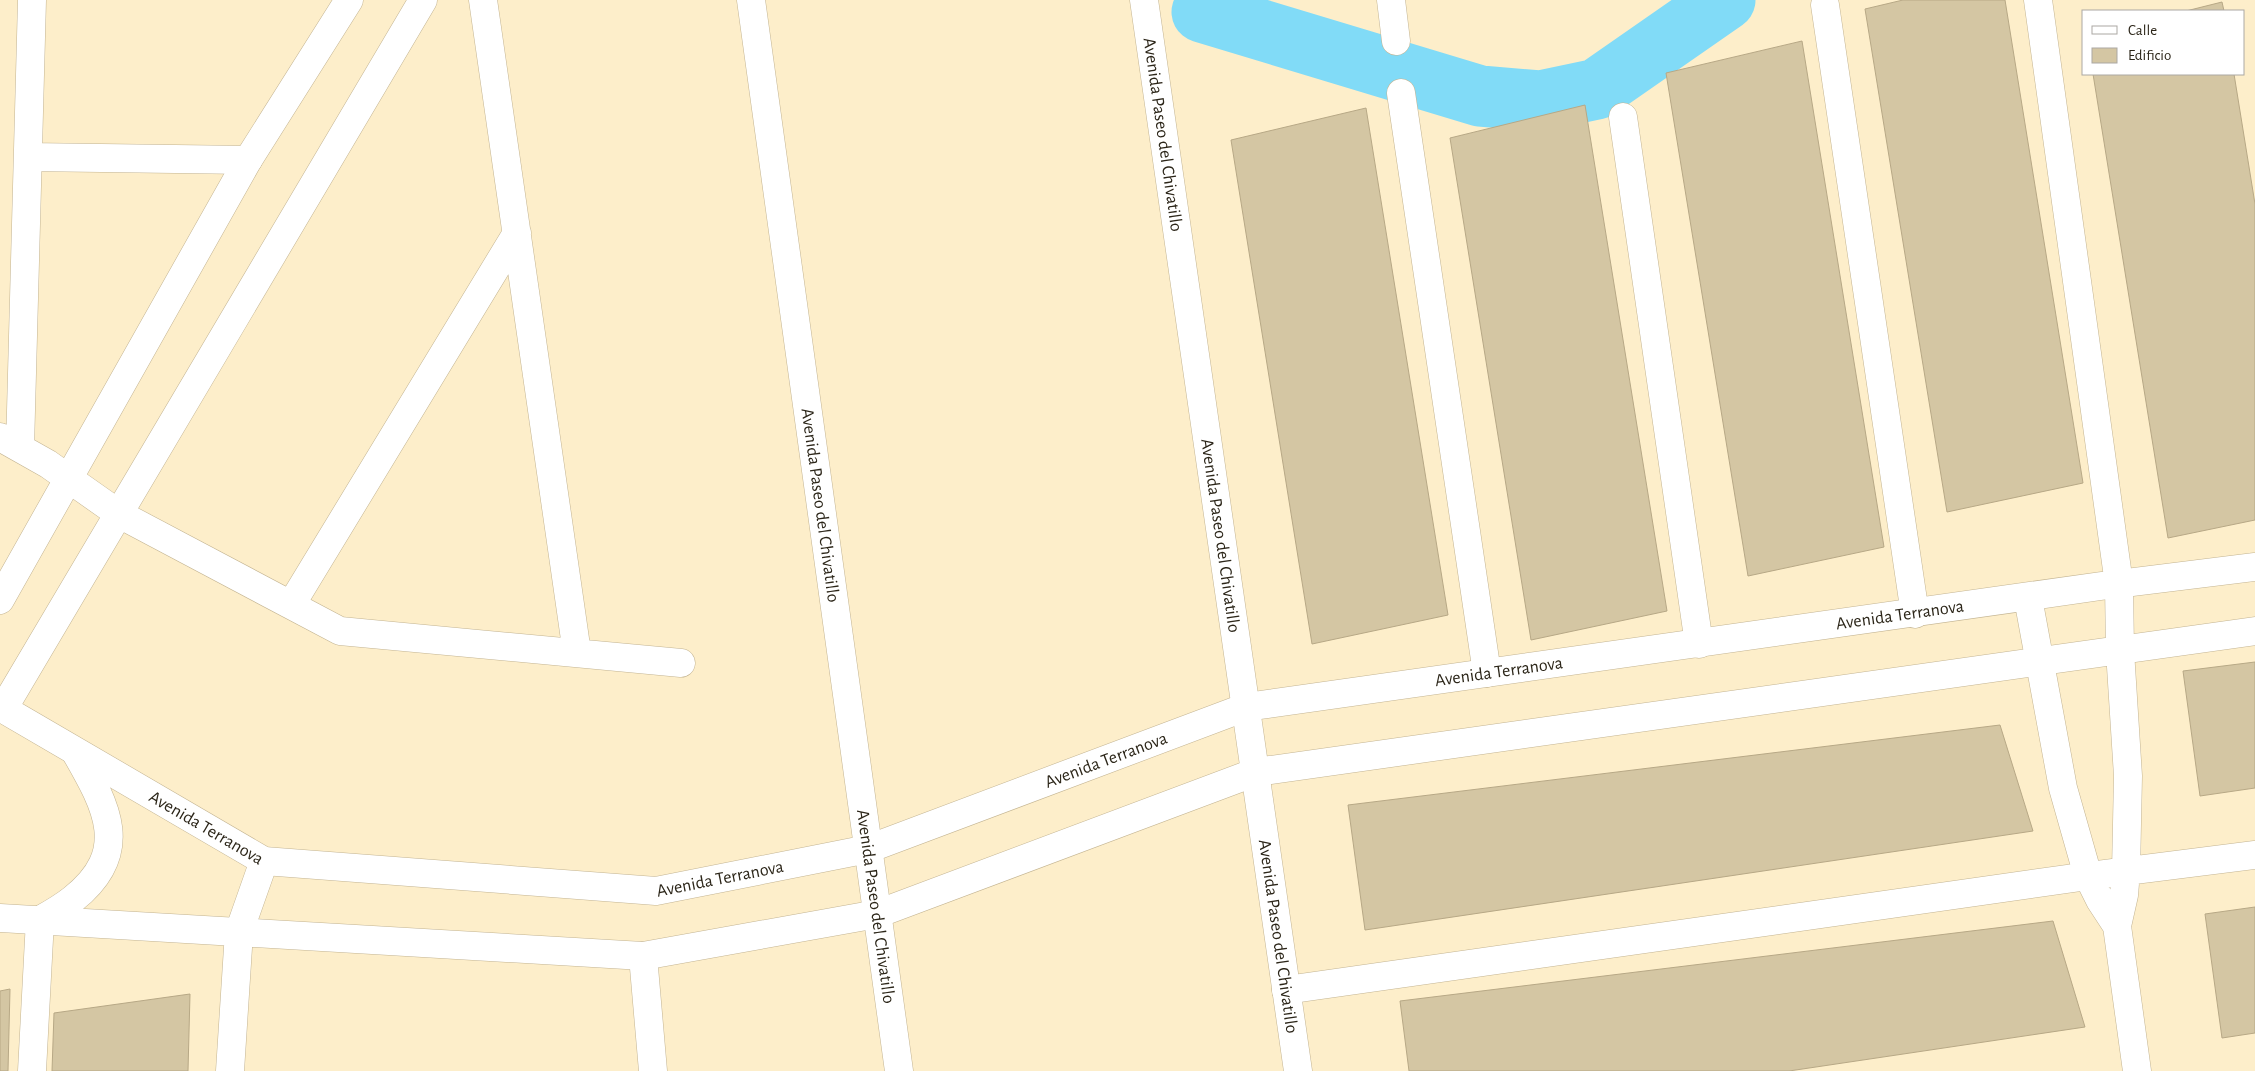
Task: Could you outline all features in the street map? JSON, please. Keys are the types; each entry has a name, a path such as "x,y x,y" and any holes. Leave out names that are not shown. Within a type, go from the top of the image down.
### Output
{"street":[{"path":"32,0 28,157 10,442 69,479 119,514 340,631 681,663"},
{"path":"0,600 248,160 349,0"},
{"path":"1,708 119,514 423,0"},
{"path":"483,0 577,654"},
{"name":"Avenida Paseo del Chivatillo","path":"751,0 899,1071"},
{"name":"Avenida Paseo del Chivatillo","path":"1144,0 1298,1071"},
{"path":"1391,0 1396,41"},
{"path":"2038,0 2119,584 2120,650 2128,776 2126,871 2124,895 2117,926 2134,1071"},
{"path":"1825,6 1915,614"},
{"path":"1401,93 1487,674"},
{"path":"1623,116 1699,644"},
{"path":"28,157 248,160"},
{"path":"291,604 517,233"},
{"name":"Avenida Terranova","path":"1,708 264,860 656,891 868,849 1246,707 2119,584 2255,567"},
{"path":"2028,598 2063,788 2088,876 2100,900 2117,926"},
{"path":"0,918 643,956 877,914 1256,772 2255,631"},
{"path":"40,920 73,900 95,878 108,852 110,825 99,792 76,752"},
{"path":"1286,990 2088,876 2255,855"},
{"path":"230,1071 239,932 264,860"},
{"path":"32,1071 40,920"},
{"path":"643,956 654,1071"}],"building":[{"path":"1903,0 2005,0 2083,483 1947,512 1865,9"},
{"path":"2222,2 2224,10 2190,10"},
{"path":"1802,41 1884,547 1748,576 1666,73"},
{"path":"2093,75 2234,75 2255,204 2255,520 2168,538"},
{"path":"1585,105 1667,611 1531,640 1450,138"},
{"path":"1366,108 1448,615 1312,644 1231,140"},
{"path":"2255,662 2255,788 2200,796 2183,671"},
{"path":"2000,725 2033,831 1365,930 1348,805"},
{"path":"2255,907 2255,1033 2222,1038 2205,914"},
{"path":"2053,921 2085,1027 1789,1071 1409,1071 1400,1001"},
{"path":"10,989 8,1071 0,1071 0,991"},
{"path":"190,994 188,1071 52,1071 54,1013"}],"waterway":[{"path":"1202,12 1480,96 1540,101 1597,89 1725,0"}]}
